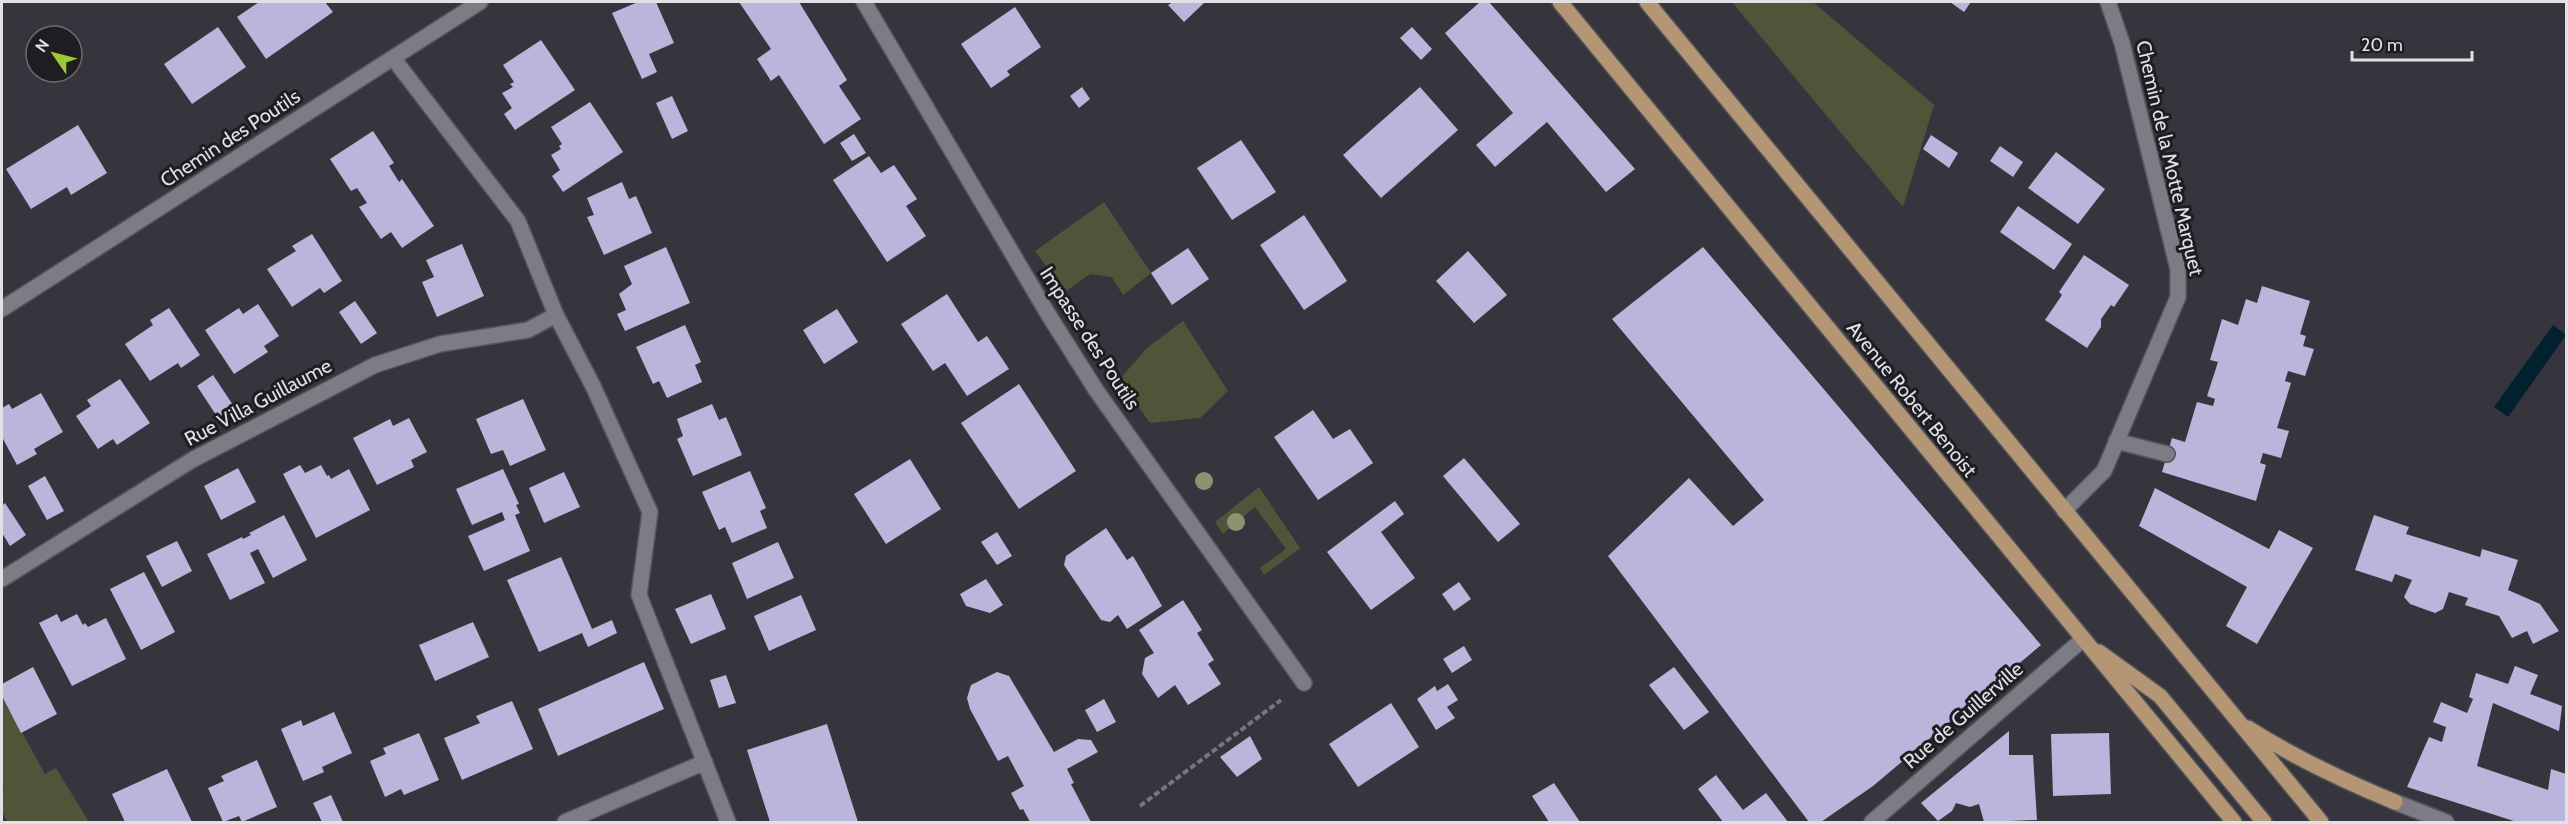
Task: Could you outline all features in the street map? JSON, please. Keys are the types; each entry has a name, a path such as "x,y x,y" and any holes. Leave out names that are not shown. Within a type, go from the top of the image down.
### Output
{"main road":[{"name":"Avenue Robert Benoist","path":"1560,2 2082,640 2234,822"},
{"path":"1647,2 2321,822"},
{"path":"2082,640 2160,696 2264,822"},
{"path":"2235,719 2286,752 2339,779 2395,802"}],"street":[{"name":"Chemin des Poutils","path":"2,309 480,2"},
{"name":"Impasse des Poutils","path":"864,2 1048,314 1096,390 1304,683"},
{"name":"Chemin de la Motte Marquet","path":"2064,511 2104,471 2178,297 2178,269 2122,43 2108,2"},
{"path":"393,57 518,221 556,315 593,386 650,512 639,595 728,822"},
{"name":"Rue Villa Guillaume","path":"2,579 192,460 375,365 441,344 528,330 556,315"},
{"path":"2116,441 2167,454"},
{"name":"Rue de Guillerville","path":"1872,822 2082,640"},
{"path":"565,822 705,762"},
{"path":"2395,802 2446,822"}],"path":[{"path":"1140,806 1304,683"}],"green space":[{"path":"1732,2 1813,2 1934,105 1903,207"},
{"path":"1104,202 1151,273 1123,295 1112,277 1090,274 1065,292 1035,251"},
{"path":"1183,321 1228,391 1200,418 1150,423 1119,380 1147,348"},
{"path":"1259,487 1300,548 1264,575 1260,568 1286,549 1255,507 1223,534 1215,522"},
{"path":"2,696 45,774 56,768 89,822 8,822 2,812 2,790 4,788 2,781"}],"water":[{"path":"2553,325 2566,335 2508,417 2494,407"}],"building":[{"path":"259,2 325,2 333,12 266,59 237,17"},
{"path":"638,2 656,2 674,43 649,54 657,72 642,79 612,13"},
{"path":"739,2 799,2 847,80 839,86 861,119 824,144 779,75 771,81 757,59 771,49"},
{"path":"1173,2 1205,2 1184,22 1168,5"},
{"path":"1480,2 1489,2 1635,169 1606,192 1547,122 1495,167 1476,145 1513,113 1445,33"},
{"path":"1950,2 1971,2 1964,12"},
{"path":"1015,7 1041,47 1007,71 1010,75 991,88 961,44"},
{"path":"218,27 246,67 192,104 164,64"},
{"path":"1412,27 1432,49 1421,60 1400,38"},
{"path":"541,40 575,90 515,130 504,114 512,108 502,93 513,87 510,84 514,82 503,65"},
{"path":"1082,87 1090,99 1079,108 1070,96"},
{"path":"1420,87 1458,130 1381,198 1343,155"},
{"path":"672,96 688,131 672,139 656,103"},
{"path":"590,102 623,152 563,192 552,176 560,170 551,155 561,149 559,146 562,144 551,127"},
{"path":"78,125 107,173 71,195 67,187 31,209 6,169"},
{"path":"373,131 394,163 389,166 399,182 402,179 434,226 402,248 391,232 381,239 359,207 367,203 357,188 351,191 330,159"},
{"path":"854,134 866,153 852,161 840,143"},
{"path":"1931,135 1958,153 1949,168 1923,149"},
{"path":"1241,140 1276,192 1232,220 1197,168"},
{"path":"2000,146 2023,162 2013,177 1990,161"},
{"path":"2056,152 2105,189 2078,224 2028,188"},
{"path":"869,156 881,173 894,165 917,199 906,206 926,236 887,262 833,180"},
{"path":"622,182 629,199 636,196 652,233 604,255 587,217 594,215 587,198"},
{"path":"2018,206 2072,244 2054,270 2000,232"},
{"path":"1304,215 1347,281 1304,310 1260,245"},
{"path":"312,234 342,281 324,293 320,288 292,307 267,269 296,251 292,246"},
{"path":"462,244 484,296 437,317 422,282 434,277 426,260"},
{"path":"666,247 690,303 625,331 617,314 626,310 619,294 632,284 624,266"},
{"path":"1703,247 2041,645 1873,786 1821,822 1809,822 1608,556 1689,478 1733,526 1764,500 1612,319"},
{"path":"1188,248 1209,279 1172,305 1151,273"},
{"path":"1468,251 1507,295 1474,323 1436,281"},
{"path":"2084,255 2129,285 2114,307 2111,305 2101,319 2101,327 2087,348 2045,320 2062,295 2059,292"},
{"path":"2262,286 2310,301 2300,334 2306,336 2303,346 2314,349 2305,376 2288,371 2285,381 2291,383 2277,428 2289,431 2281,458 2263,453 2260,463 2266,465 2256,501 2162,472 2172,438 2185,442 2197,402 2213,406 2215,399 2207,396 2218,362 2210,360 2222,319 2238,325 2246,299 2257,303"},
{"path":"947,294 978,342 987,336 1009,369 967,396 945,363 933,371 901,324"},
{"path":"355,301 377,333 361,344 339,312"},
{"path":"258,304 279,336 264,346 268,352 234,374 205,330 239,308 243,314"},
{"path":"169,308 200,355 181,368 178,363 150,381 125,344 153,325 150,320"},
{"path":"837,309 858,342 824,364 803,330"},
{"path":"685,325 701,362 695,365 702,382 667,398 659,381 653,384 636,347"},
{"path":"213,375 235,408 218,418 197,386"},
{"path":"120,379 150,423 117,445 113,439 98,449 76,416 91,406 87,400"},
{"path":"1019,384 1076,471 1019,509 961,423"},
{"path":"41,393 63,432 34,449 37,454 17,465 2,437 2,408 9,404 12,409"},
{"path":"523,399 546,450 510,466 503,450 491,454 476,419"},
{"path":"712,404 719,420 726,417 742,455 693,476 677,439 683,436 677,419"},
{"path":"1313,410 1333,439 1350,429 1373,463 1318,500 1274,437"},
{"path":"409,418 427,452 411,460 414,467 377,485 353,438 390,419 393,426"},
{"path":"1464,458 1520,524 1498,542 1443,476"},
{"path":"910,459 941,509 886,544 854,494"},
{"path":"300,465 305,473 321,465 331,479 349,469 370,510 316,538 283,474"},
{"path":"238,468 256,502 221,520 204,486"},
{"path":"503,469 519,504 516,505 520,513 515,515 530,551 484,571 468,536 505,520 502,512 472,525 456,489"},
{"path":"750,471 766,508 760,511 767,528 732,543 725,527 719,530 702,492"},
{"path":"564,472 580,507 544,523 529,488"},
{"path":"45,476 64,511 47,520 28,486"},
{"path":"2155,488 2269,549 2279,530 2313,548 2257,644 2226,626 2247,587 2139,526"},
{"path":"1395,501 1404,514 1381,532 1415,578 1371,610 1327,552"},
{"path":"5,503 26,535 10,546 2,533 2,506"},
{"path":"284,515 307,560 273,578 258,549 250,553 265,583 230,600 207,554 251,535 249,533"},
{"path":"2374,515 2409,527 2406,534 2480,557 2482,549 2518,560 2508,590 2540,604 2559,631 2533,644 2527,631 2512,638 2499,616 2465,605 2468,598 2449,592 2443,609 2435,613 2410,604 2404,597 2412,580 2395,574 2392,582 2355,570"},
{"path":"1106,528 1127,560 1133,556 1162,606 1127,629 1118,615 1110,622 1101,620 1064,565 1066,556"},
{"path":"997,532 1012,556 997,565 981,542"},
{"path":"177,541 192,571 162,587 146,556"},
{"path":"778,542 794,578 747,599 732,563"},
{"path":"561,557 592,629 612,620 617,633 588,647 582,633 539,652 507,580"},
{"path":"144,572 175,632 141,650 110,589"},
{"path":"986,579 1003,605 990,613 966,606 960,594"},
{"path":"1459,582 1471,599 1454,611 1442,594"},
{"path":"711,594 726,629 691,644 675,609"},
{"path":"801,595 816,630 769,651 754,616"},
{"path":"1183,600 1202,630 1197,633 1214,660 1208,664 1221,684 1188,705 1175,685 1158,698 1142,674 1145,658 1154,653 1139,630"},
{"path":"57,614 61,622 77,614 83,625 85,623 88,627 106,618 126,659 72,686 39,623"},
{"path":"473,622 489,657 435,681 419,645"},
{"path":"1464,646 1472,660 1452,673 1443,659"},
{"path":"644,662 664,709 558,756 538,709"},
{"path":"2515,666 2538,675 2530,694 2562,706 2559,731 2493,703 2477,766 2548,790 2551,769 2566,774 2566,822 2517,822 2407,787 2429,737 2442,742 2446,727 2433,722 2441,702 2467,713 2473,699 2469,697 2476,673 2508,684"},
{"path":"33,667 57,714 21,733 2,696 2,684"},
{"path":"1674,667 1709,712 1684,730 1649,685"},
{"path":"997,672 1009,676 1054,752 1078,739 1091,740 1098,752 1067,769 1074,783 1071,784 1091,822 1030,822 1023,809 1020,810 1011,793 1024,786 1008,756 998,761 970,709 967,698 971,685"},
{"path":"726,675 736,703 719,708 710,680"},
{"path":"1448,684 1458,700 1447,707 1455,718 1436,730 1417,699 1435,686 1437,691"},
{"path":"1104,699 1116,722 1097,732 1085,710"},
{"path":"512,701 533,749 462,780 444,738 480,723 476,716"},
{"path":"1391,703 1419,747 1358,787 1329,744"},
{"path":"334,712 352,753 322,767 324,772 303,781 281,729 301,720 303,726"},
{"path":"827,724 858,822 770,822 747,750"},
{"path":"2009,731 2009,755 2033,755 2037,820 1984,822 1979,804 1970,807 1956,803 1952,811 1938,821 1921,803"},
{"path":"419,733 439,780 404,795 401,789 385,797 370,761 386,754 383,748"},
{"path":"2109,733 2111,794 2053,796 2051,734"},
{"path":"1250,736 1262,759 1237,777 1220,757"},
{"path":"257,760 277,807 242,822 239,816 223,822 208,788 224,781 221,776"},
{"path":"167,769 192,822 125,822 112,794"},
{"path":"1716,775 1743,810 1766,793 1788,822 1723,822 1698,789"},
{"path":"1554,783 1580,822 1549,822 1532,796"},
{"path":"331,795 343,822 322,822 313,803"}]}
